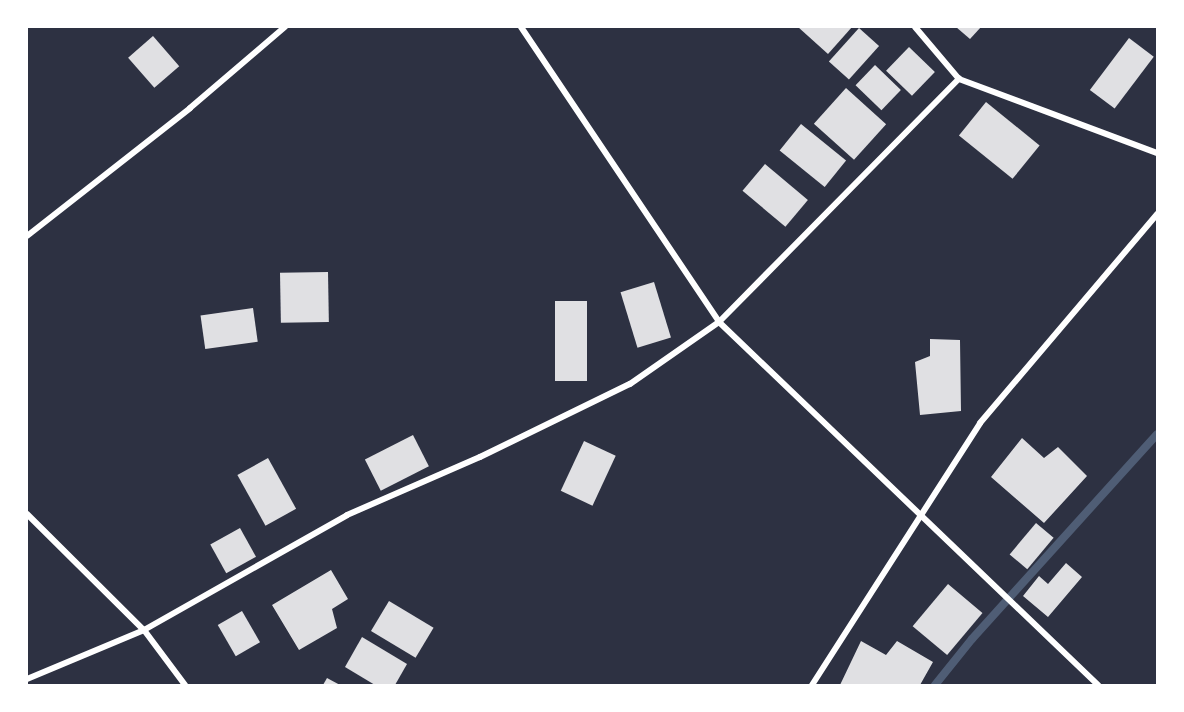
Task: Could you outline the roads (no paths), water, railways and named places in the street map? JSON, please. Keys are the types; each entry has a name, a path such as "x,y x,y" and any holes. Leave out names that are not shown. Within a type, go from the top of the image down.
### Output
{"street":[{"path":"27,236 190,108 285,27"},
{"path":"521,27 719,322 1098,685"},
{"path":"915,27 959,79 1157,153"},
{"path":"27,679 144,630 347,515 480,457 630,384 719,322 959,79"},
{"path":"812,685 920,513 980,423 1157,214"},
{"path":"27,514 144,630 185,685"}],"waterway":[{"path":"935,685 972,639 1157,434"}]}
